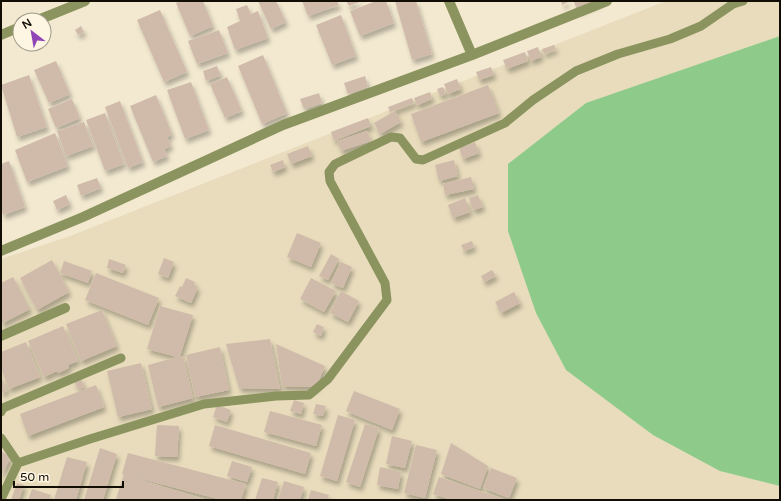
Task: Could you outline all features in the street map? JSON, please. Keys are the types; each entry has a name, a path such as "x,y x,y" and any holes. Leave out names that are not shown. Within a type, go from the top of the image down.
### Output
{"street":[{"path":"52,14 85,1"},
{"path":"449,1 472,55"},
{"path":"1,251 82,217 283,125 472,55 607,1"},
{"path":"1,35 12,30"},
{"path":"1,336 65,308"}],"lane":[{"path":"1,499 18,463 204,404 276,396 310,395 328,379 387,300 385,283 330,181 329,172 335,164 391,137 400,138 416,159 423,160 506,123 533,100 576,71 618,54 670,39 701,26 733,4 743,1"},
{"path":"1,412 3,408 121,358"},
{"path":"1,438 18,463"}],"shaded area":[{"path":"666,1 780,1 780,500 1,500 1,259 70,236"},
{"path":"780,36 780,486 720,471 653,435 566,370 536,313 508,231 508,164 586,103"}],"building":[{"path":"180,1 203,1 213,26 190,36 176,3"},
{"path":"258,1 276,1 286,22 271,29"},
{"path":"302,1 337,1 339,5 308,16"},
{"path":"346,1 362,1 349,6"},
{"path":"376,1 386,1 394,23 360,36 350,11"},
{"path":"395,1 416,1 432,54 412,60"},
{"path":"561,1 570,1 562,5"},
{"path":"601,1 577,11 574,2"},
{"path":"247,5 251,14 258,11 268,38 235,50 227,27 240,21 236,9"},
{"path":"160,10 187,72 164,82 137,20"},
{"path":"341,15 356,56 332,65 316,25"},
{"path":"81,26 84,32 78,35 75,30"},
{"path":"219,30 228,53 197,64 188,41"},
{"path":"554,45 556,49 544,54 542,49"},
{"path":"538,47 541,57 531,61 527,51"},
{"path":"525,52 528,61 507,69 503,60"},
{"path":"263,55 287,113 262,124 238,66"},
{"path":"56,61 70,94 49,103 34,70"},
{"path":"217,66 221,75 206,81 203,71"},
{"path":"491,67 494,75 479,80 476,72"},
{"path":"29,75 47,127 17,137 1,85"},
{"path":"365,76 368,87 348,94 344,83"},
{"path":"227,77 242,111 225,118 210,84"},
{"path":"457,79 461,89 448,94 444,84"},
{"path":"191,82 209,130 185,139 167,90"},
{"path":"488,85 499,113 421,142 411,114"},
{"path":"443,87 446,94 440,96 437,89"},
{"path":"430,92 432,99 417,105 414,98"},
{"path":"319,93 322,103 304,109 300,99"},
{"path":"156,95 172,134 167,137 171,146 164,149 167,156 153,162 130,106"},
{"path":"412,98 414,103 390,112 388,107"},
{"path":"72,99 80,118 56,128 48,109"},
{"path":"120,101 143,162 128,168 105,107"},
{"path":"395,111 401,122 380,134 374,123"},
{"path":"105,113 124,164 105,171 86,120"},
{"path":"368,118 371,126 334,141 331,132"},
{"path":"84,122 93,146 66,156 57,131"},
{"path":"367,131 371,141 341,151 337,141"},
{"path":"55,133 68,166 27,182 15,150"},
{"path":"475,142 479,153 463,159 459,148"},
{"path":"308,146 312,156 291,164 287,154"},
{"path":"283,160 285,167 273,172 270,165"},
{"path":"454,160 458,176 439,181 435,165"},
{"path":"9,161 25,207 3,215 1,208 1,164"},
{"path":"471,177 474,189 445,195 443,184"},
{"path":"97,178 101,188 81,196 77,185"},
{"path":"66,195 70,204 57,210 53,201"},
{"path":"478,195 483,207 473,210 469,198"},
{"path":"465,198 470,212 453,218 448,205"},
{"path":"297,233 321,243 311,267 287,257"},
{"path":"472,241 474,247 464,251 461,245"},
{"path":"331,254 339,259 328,280 319,276"},
{"path":"164,258 174,262 168,278 158,274"},
{"path":"109,259 126,265 123,273 107,268"},
{"path":"52,260 69,292 37,310 20,278"},
{"path":"64,261 92,271 88,283 60,273"},
{"path":"341,262 352,267 343,288 331,283"},
{"path":"492,270 496,276 484,282 481,276"},
{"path":"96,273 159,298 148,325 85,300"},
{"path":"13,277 30,309 1,324 1,283"},
{"path":"186,278 195,282 194,285 198,287 191,303 175,296 180,286 182,287"},
{"path":"311,278 336,291 324,312 300,299"},
{"path":"341,291 359,301 348,322 330,313"},
{"path":"514,292 520,303 501,313 495,302"},
{"path":"160,306 193,315 180,356 183,356 193,398 158,407 148,365 177,357 147,349"},
{"path":"102,310 117,346 81,361 66,324"},
{"path":"317,324 324,327 321,336 313,332"},
{"path":"63,326 78,361 68,365 69,368 58,373 57,371 44,377 28,341"},
{"path":"270,339 280,389 239,388 226,344"},
{"path":"26,342 40,377 9,389 1,368 1,352"},
{"path":"276,344 325,366 316,387 282,386"},
{"path":"220,347 229,390 195,397 186,355"},
{"path":"141,363 152,409 118,417 107,371"},
{"path":"1,376 7,391 1,393"},
{"path":"80,377 85,387 79,390 73,380"},
{"path":"96,385 104,407 28,436 20,414"},
{"path":"354,391 400,409 392,430 346,411"},
{"path":"294,400 304,403 301,414 290,411"},
{"path":"316,404 326,406 323,416 313,414"},
{"path":"217,405 231,410 227,422 213,417"},
{"path":"270,411 322,425 316,446 264,432"},
{"path":"338,415 355,420 337,481 320,476"},
{"path":"365,424 379,428 360,487 346,482"},
{"path":"157,425 179,426 177,457 155,456"},
{"path":"215,425 311,453 305,474 209,446"},
{"path":"392,436 412,441 405,468 386,464"},
{"path":"451,443 488,466 480,489 441,474"},
{"path":"416,445 437,450 425,498 404,493"},
{"path":"100,448 117,454 103,500 84,500"},
{"path":"1,451 11,457 1,476"},
{"path":"128,453 246,484 241,500 222,500 126,475 206,500 116,499 124,474 122,474"},
{"path":"67,457 87,462 76,500 54,500"},
{"path":"232,461 252,467 247,482 227,476"},
{"path":"380,467 401,472 398,489 377,485"},
{"path":"491,468 517,478 509,498 483,488"},
{"path":"439,477 506,500 452,500 433,494"},
{"path":"262,478 278,482 273,500 255,500"},
{"path":"284,481 304,487 300,500 278,500"},
{"path":"17,483 24,485 19,500 11,500"},
{"path":"32,489 51,495 49,500 28,500"},
{"path":"311,490 329,495 327,500 308,500"}]}
